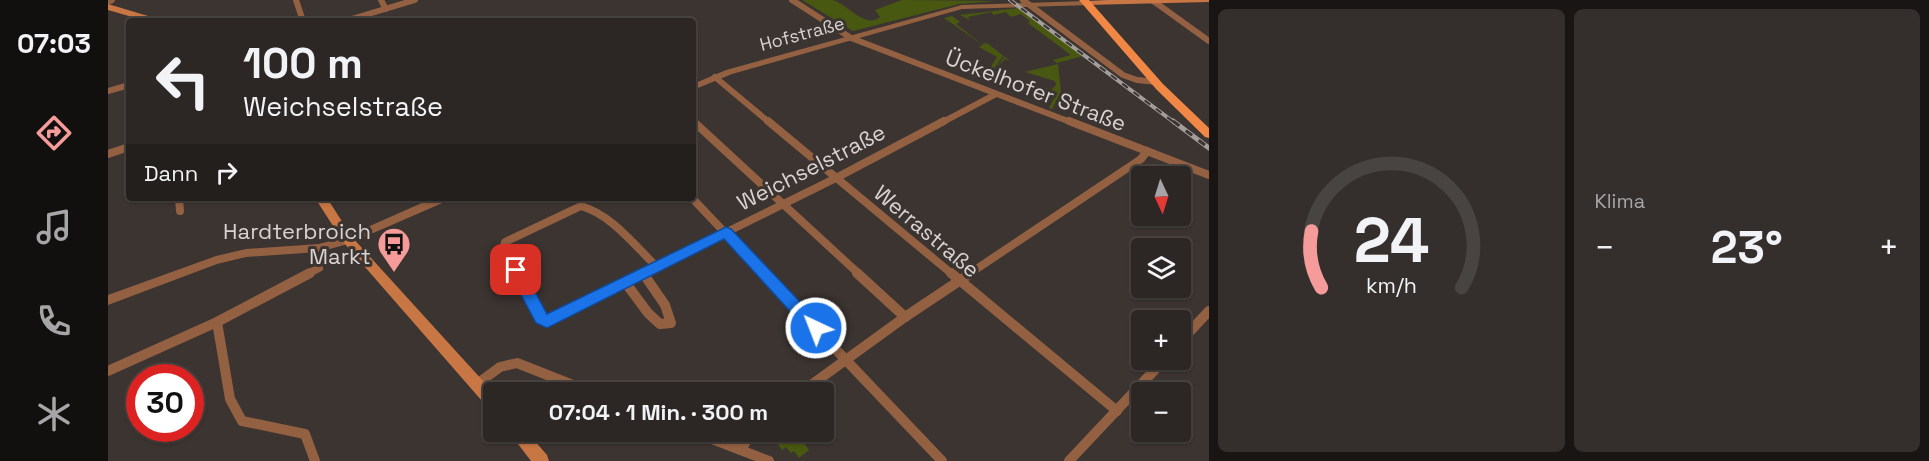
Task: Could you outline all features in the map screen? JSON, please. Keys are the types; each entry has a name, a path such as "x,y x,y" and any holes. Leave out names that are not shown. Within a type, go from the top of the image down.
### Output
{"main road":[{"name":"Hofstraße","path":"1089,2 1209,0"},
{"path":"1089,2 1156,82 1192,120 1209,134"},
{"path":"1089,2 1164,83 1209,127"},
{"path":"108,7 145,18"},
{"path":"323,201 348,240 483,391"},
{"path":"526,442 542,461"}],"street":[{"path":"296,0 302,18"},
{"path":"381,0 386,9"},
{"path":"355,18 415,0"},
{"name":"Ückelhofer Straße","path":"792,0 851,38 1209,175"},
{"path":"1152,1 1209,41"},
{"path":"1026,2 1123,75 1137,80 1156,82"},
{"name":"Hofstraße","path":"696,86 715,77 962,7 1026,2 1089,2"},
{"name":"Werrastraße","path":"715,77 1117,411"},
{"path":"108,91 126,86"},
{"name":"Weichselstraße","path":"656,266 609,222 588,206 581,206 505,242 504,248 541,318 547,321 836,178 996,94"},
{"path":"696,124 905,317"},
{"path":"108,154 126,148"},
{"path":"816,382 905,317 1141,159 1147,151"},
{"path":"179,201 180,211"},
{"path":"108,300 216,260 246,253 319,248 348,240 436,201"},
{"path":"695,201 942,461"},
{"path":"108,371 217,322 319,267"},
{"path":"625,282 648,313 660,324 671,323 666,305 643,273"},
{"path":"1191,330 1209,311"},
{"path":"217,322 230,397 233,408 242,421 305,434 315,461"},
{"path":"477,384 495,368 517,363 565,382"},
{"path":"1069,461 1155,370"},
{"path":"720,442 769,461"},
{"path":"741,450 746,442"}],"green space":[{"path":"802,0 832,0 868,20 880,17 875,10 902,0 995,1 959,4 853,31"},
{"path":"1018,8 1083,56 1057,63 1053,60 1071,55 1028,23 1030,21 1021,14 1011,17 1006,12 994,15 991,12 968,17 970,20 960,15"},
{"path":"952,16 960,22 956,24 982,44 987,43 1010,61 1005,59 997,67 1003,56 988,77 985,76 997,57 979,47 983,45 944,18"},
{"path":"1058,64 1061,92 1052,109 1049,108 1056,94 1021,82 1023,80 1051,90 1056,85 1055,81 1025,72"},
{"path":"777,442 803,442 809,450 799,458 794,451 791,453 786,447 782,450"}],"railway":[{"path":"1010,0 1175,123"},
{"path":"1173,121 1209,148"}],"place":[{"name":"Hardterbroich Markt","path":"394,273"}],"route":[{"path":"516,270 541,318 547,321 726,232 816,328"}]}
